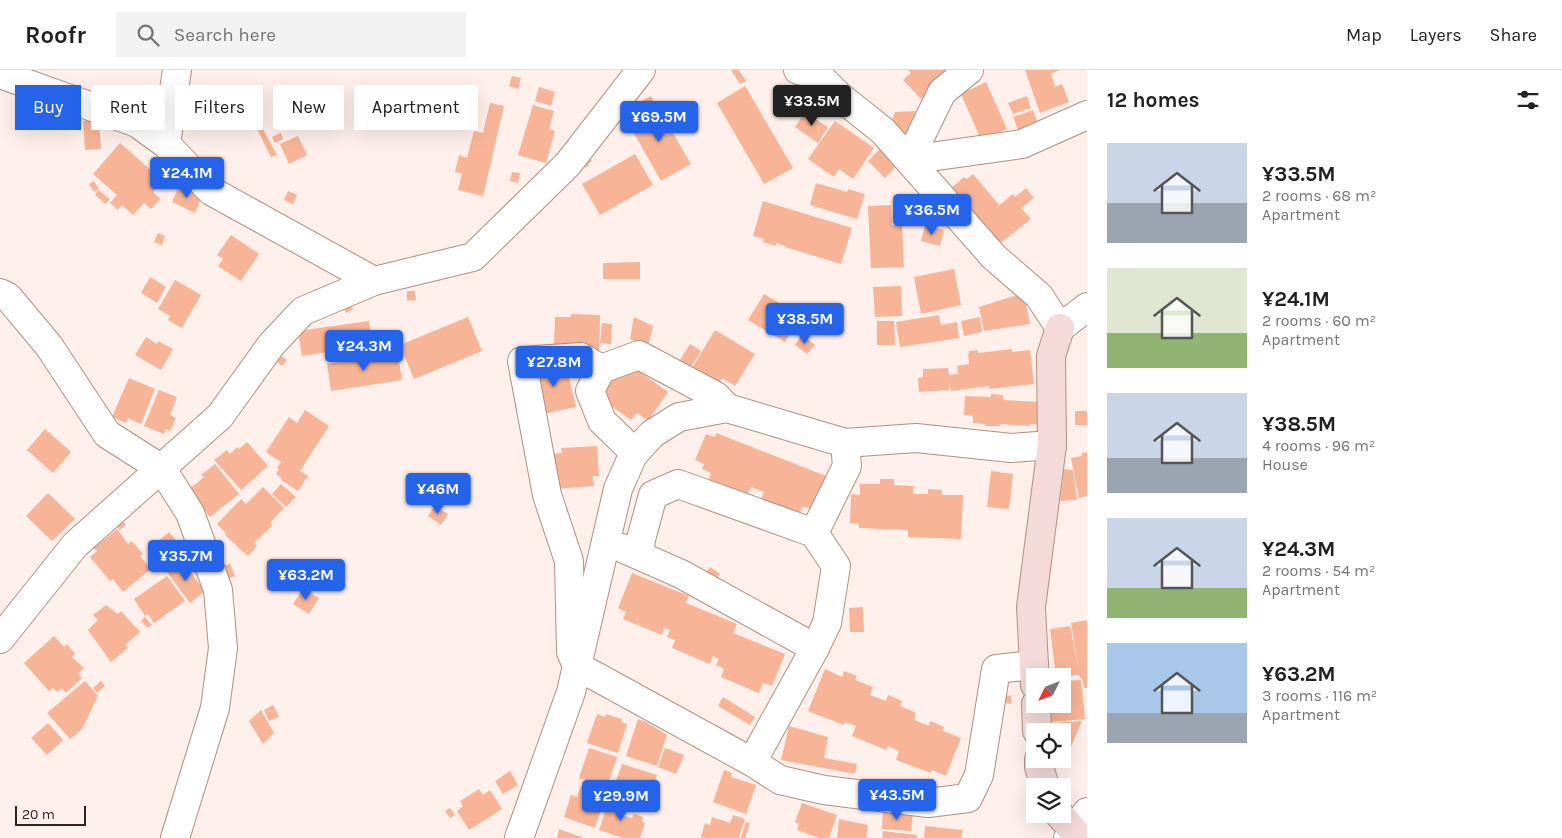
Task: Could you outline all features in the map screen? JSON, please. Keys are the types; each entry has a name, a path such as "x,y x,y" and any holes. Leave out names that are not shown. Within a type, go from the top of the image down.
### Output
{"street":[{"path":"166,144 177,70"},
{"path":"0,639 76,545 220,416 271,345 303,312 374,281 473,257 568,164 641,70"},
{"path":"798,70 818,75 839,96 883,131 994,257 1039,296 1060,328"},
{"path":"909,160 942,92 969,70"},
{"path":"0,74 137,124 166,144 211,191 374,281"},
{"path":"909,160 1022,144 1087,116"},
{"path":"0,293 8,297 49,346 107,434 162,469 190,513 218,590 223,648 215,708 175,838"},
{"path":"1034,668 1031,607 1052,446 1051,356 1060,328 1087,307"},
{"path":"635,453 602,421 590,391 601,369 639,355 716,396 727,408"},
{"path":"601,369 581,357 522,361 547,495 569,561 571,652 577,666 752,762 780,780 824,790 928,803 968,798 979,775 996,669 1026,674"},
{"path":"519,838 570,692 618,489 635,453 652,434 679,417 727,408 845,443 916,438 1011,448 1052,446"},
{"path":"814,533 846,466 845,443"},
{"path":"640,547 653,495 678,484 814,533 836,566 827,623 752,762"},
{"path":"607,541 640,547 681,574 815,648"}],"building":[{"path":"731,70 739,70 746,81 740,84"},
{"path":"908,70 951,70 921,99 903,80 911,73"},
{"path":"1025,70 1060,70 1051,74 1055,87 1062,84 1069,102 1040,113"},
{"path":"512,76 521,78 518,89 509,86"},
{"path":"986,82 1007,129 981,140 961,94"},
{"path":"745,86 793,168 764,184 717,103"},
{"path":"539,87 555,92 551,106 535,101"},
{"path":"651,96 654,102 637,111 634,105"},
{"path":"1027,96 1031,108 1013,114 1008,103"},
{"path":"490,103 504,106 483,196 458,190 462,174 455,172 459,155 467,158 474,131 483,133"},
{"path":"656,104 691,164 661,181 627,121"},
{"path":"533,105 554,111 549,129 555,131 546,163 518,155"},
{"path":"1033,110 1039,127 1020,135 1013,117"},
{"path":"916,111 906,134 891,123 895,112"},
{"path":"805,112 828,127 818,143 795,127"},
{"path":"91,120 91,130 100,130 101,149 85,150 83,121"},
{"path":"835,121 874,148 853,179 839,169 834,177 808,159"},
{"path":"263,129 277,155 271,157 258,130"},
{"path":"281,133 283,139 275,143 272,137"},
{"path":"298,136 307,155 289,164 280,144"},
{"path":"120,143 163,181 153,192 160,199 151,209 144,203 133,215 122,205 118,210 110,203 117,195 93,174"},
{"path":"880,149 897,165 885,178 868,161"},
{"path":"635,154 653,185 600,215 582,184"},
{"path":"586,156 592,160 586,168 580,164"},
{"path":"512,172 520,173 518,183 510,181"},
{"path":"973,174 999,205 995,209 1013,194 1015,197 1026,188 1034,198 1021,208 1031,219 997,246 948,191 964,177 967,179"},
{"path":"94,181 99,189 94,192 89,184"},
{"path":"816,183 847,192 848,189 865,194 857,219 810,205"},
{"path":"179,186 202,196 195,213 172,202"},
{"path":"98,190 110,199 106,204 95,195"},
{"path":"288,191 297,195 293,204 284,200"},
{"path":"763,201 852,228 841,264 776,243 776,246 763,242 764,239 753,236"},
{"path":"891,205 892,225 902,225 904,267 871,268 868,206"},
{"path":"925,225 944,230 940,246 921,241"},
{"path":"158,233 165,236 162,245 154,242"},
{"path":"231,235 259,254 241,281 218,266 223,259 217,255"},
{"path":"640,262 640,279 603,279 603,263"},
{"path":"954,269 961,305 921,314 914,277"},
{"path":"150,277 166,287 157,303 141,293"},
{"path":"175,280 201,295 182,328 168,320 170,316 158,309"},
{"path":"901,286 902,316 875,317 873,287"},
{"path":"407,291 415,291 416,300 407,301"},
{"path":"1024,293 1030,324 984,331 979,307"},
{"path":"764,294 788,308 782,320 794,327 785,342 748,320"},
{"path":"350,303 353,309 346,313 343,307"},
{"path":"571,314 600,315 599,352 554,345 555,317 571,317"},
{"path":"939,315 941,325 957,322 959,338 900,347 896,322"},
{"path":"468,317 482,351 414,379 400,345"},
{"path":"634,317 653,326 648,347 630,339"},
{"path":"980,317 982,332 964,336 961,321"},
{"path":"369,321 372,345 302,356 298,331"},
{"path":"877,321 894,321 895,345 877,345"},
{"path":"602,323 612,324 611,344 600,343"},
{"path":"715,330 755,354 735,386 722,378 719,384 692,368"},
{"path":"802,335 815,345 807,354 795,345"},
{"path":"146,337 157,344 158,341 173,349 161,370 135,355"},
{"path":"690,344 701,351 691,367 680,360"},
{"path":"1012,349 1012,352 1030,350 1034,384 989,389 989,386 951,391 949,379 949,390 919,392 918,378 923,377 923,369 948,368 949,375 958,374 957,366 969,364 969,351 978,350 978,353"},
{"path":"398,354 402,380 331,391 327,364"},
{"path":"281,356 287,360 282,366 277,362"},
{"path":"565,361 576,407 543,414 533,368"},
{"path":"630,365 668,392 648,421 637,413 631,420 604,401 600,393 613,367"},
{"path":"129,378 155,389 141,424 128,418 126,423 112,417"},
{"path":"159,390 177,397 170,415 176,418 170,431 166,429 164,434 144,426"},
{"path":"991,394 1003,395 1003,400 1043,402 1041,425 1000,424 1000,426 985,426 985,424 973,423 973,416 964,415 965,396 991,397"},
{"path":"305,410 329,426 300,471 308,476 298,491 281,480 276,474 281,462 266,452 289,417 297,423"},
{"path":"1075,411 1087,411 1087,425 1075,425"},
{"path":"45,429 71,452 53,473 27,450"},
{"path":"716,433 826,476 812,510 803,506 798,517 760,502 764,492 751,487 746,498 708,483 711,473 702,469 704,464 695,460 706,434 715,437"},
{"path":"247,442 268,466 241,490 214,460 227,450 230,454 237,447 239,449"},
{"path":"597,446 599,476 593,476 594,486 554,489 551,454 562,453 561,448"},
{"path":"1087,452 1087,496 1079,498 1071,458 1082,456 1082,453"},
{"path":"215,464 239,494 210,517 188,490 204,477 201,475"},
{"path":"1064,469 1073,470 1077,500 1060,501"},
{"path":"991,471 1013,474 1009,509 987,507"},
{"path":"880,479 894,479 894,485 913,486 913,494 928,494 928,489 942,490 942,495 963,495 961,539 908,537 908,530 859,528 859,524 850,523 851,494 860,495 860,484 880,484"},
{"path":"281,484 296,497 286,507 272,494"},
{"path":"263,487 284,508 270,523 272,526 254,543 257,546 248,556 245,553 249,549 244,553 225,535 226,533 217,524 241,499 246,504"},
{"path":"48,493 75,519 52,541 26,516"},
{"path":"435,506 448,514 441,525 428,516"},
{"path":"123,521 126,525 120,530 117,527"},
{"path":"117,529 128,544 132,541 143,554 140,556 151,569 123,592 113,579 110,581 90,557 97,551 94,548"},
{"path":"169,532 181,546 167,557 156,543"},
{"path":"182,561 205,591 190,603 167,572"},
{"path":"230,564 235,576 227,579 223,566"},
{"path":"710,567 720,574 713,584 703,577"},
{"path":"632,573 689,596 686,603 737,624 733,633 785,654 772,686 763,683 759,693 721,677 724,669 716,665 719,659 713,656 710,664 672,648 675,640 667,637 670,630 664,628 662,635 623,619 626,612 618,608"},
{"path":"167,576 185,601 154,623 148,614 145,616 134,599"},
{"path":"303,589 319,598 309,614 293,604"},
{"path":"106,605 118,614 121,611 140,632 125,645 128,648 111,662 88,630 98,620 93,615"},
{"path":"863,607 864,632 850,632 849,608"},
{"path":"145,617 152,625 148,628 141,621"},
{"path":"1087,620 1087,688 1084,688 1082,678 1079,675 1071,676 1071,668 1055,668 1050,629 1070,626 1078,666 1071,623"},
{"path":"54,636 64,647 67,644 75,654 72,657 84,668 78,674 82,678 66,693 61,688 57,692 53,688 49,691 24,663"},
{"path":"825,669 842,677 844,671 857,676 855,680 873,687 870,695 886,701 888,695 902,701 900,706 916,713 914,720 929,726 930,721 944,727 943,731 961,738 946,776 932,770 931,773 896,760 899,751 888,746 886,750 852,736 856,726 845,722 844,725 808,711"},
{"path":"1081,680 1085,719 1051,722 1050,713 1071,713 1071,681"},
{"path":"85,681 98,696 82,729 70,739 47,713"},
{"path":"101,681 105,686 97,693 93,688"},
{"path":"1005,695 1011,696 1011,704 1004,703"},
{"path":"723,697 755,717 750,725 718,706"},
{"path":"273,705 279,717 269,721 264,710"},
{"path":"261,710 274,733 263,744 249,721"},
{"path":"597,714 605,717 606,714 622,719 621,722 627,724 618,753 587,743"},
{"path":"638,719 667,735 657,766 626,756"},
{"path":"1082,721 1071,747 1071,723 1051,723"},
{"path":"48,723 63,740 47,755 31,738"},
{"path":"789,726 828,737 824,758 857,764 855,774 781,760"},
{"path":"589,748 617,757 607,787 579,778"},
{"path":"665,748 684,755 676,774 658,767"},
{"path":"622,764 657,775 647,804 612,792"},
{"path":"724,770 732,773 731,777 756,785 746,814 713,802"},
{"path":"510,771 518,785 503,794 495,781"},
{"path":"585,785 606,794 595,828 564,817 571,795 577,797 581,786 584,787"},
{"path":"479,789 483,795 490,790 502,809 469,830 457,811 463,806 460,801"},
{"path":"610,797 625,802 621,815 632,818 634,814 643,817 642,822 645,823 640,838 623,838 599,830"},
{"path":"802,803 837,815 829,838 819,838 797,830 799,824 795,822"},
{"path":"450,808 455,815 450,818 445,811"},
{"path":"883,810 913,813 911,831 882,829"},
{"path":"733,815 745,819 739,838 701,837 705,823 710,825 712,817 730,823"},
{"path":"839,819 868,825 866,838 837,838"},
{"path":"746,822 750,823 745,838 741,838"},
{"path":"925,826 963,830 961,838 924,838"},
{"path":"559,829 584,838 557,838"},
{"path":"883,831 917,835 917,838 882,838"}]}
